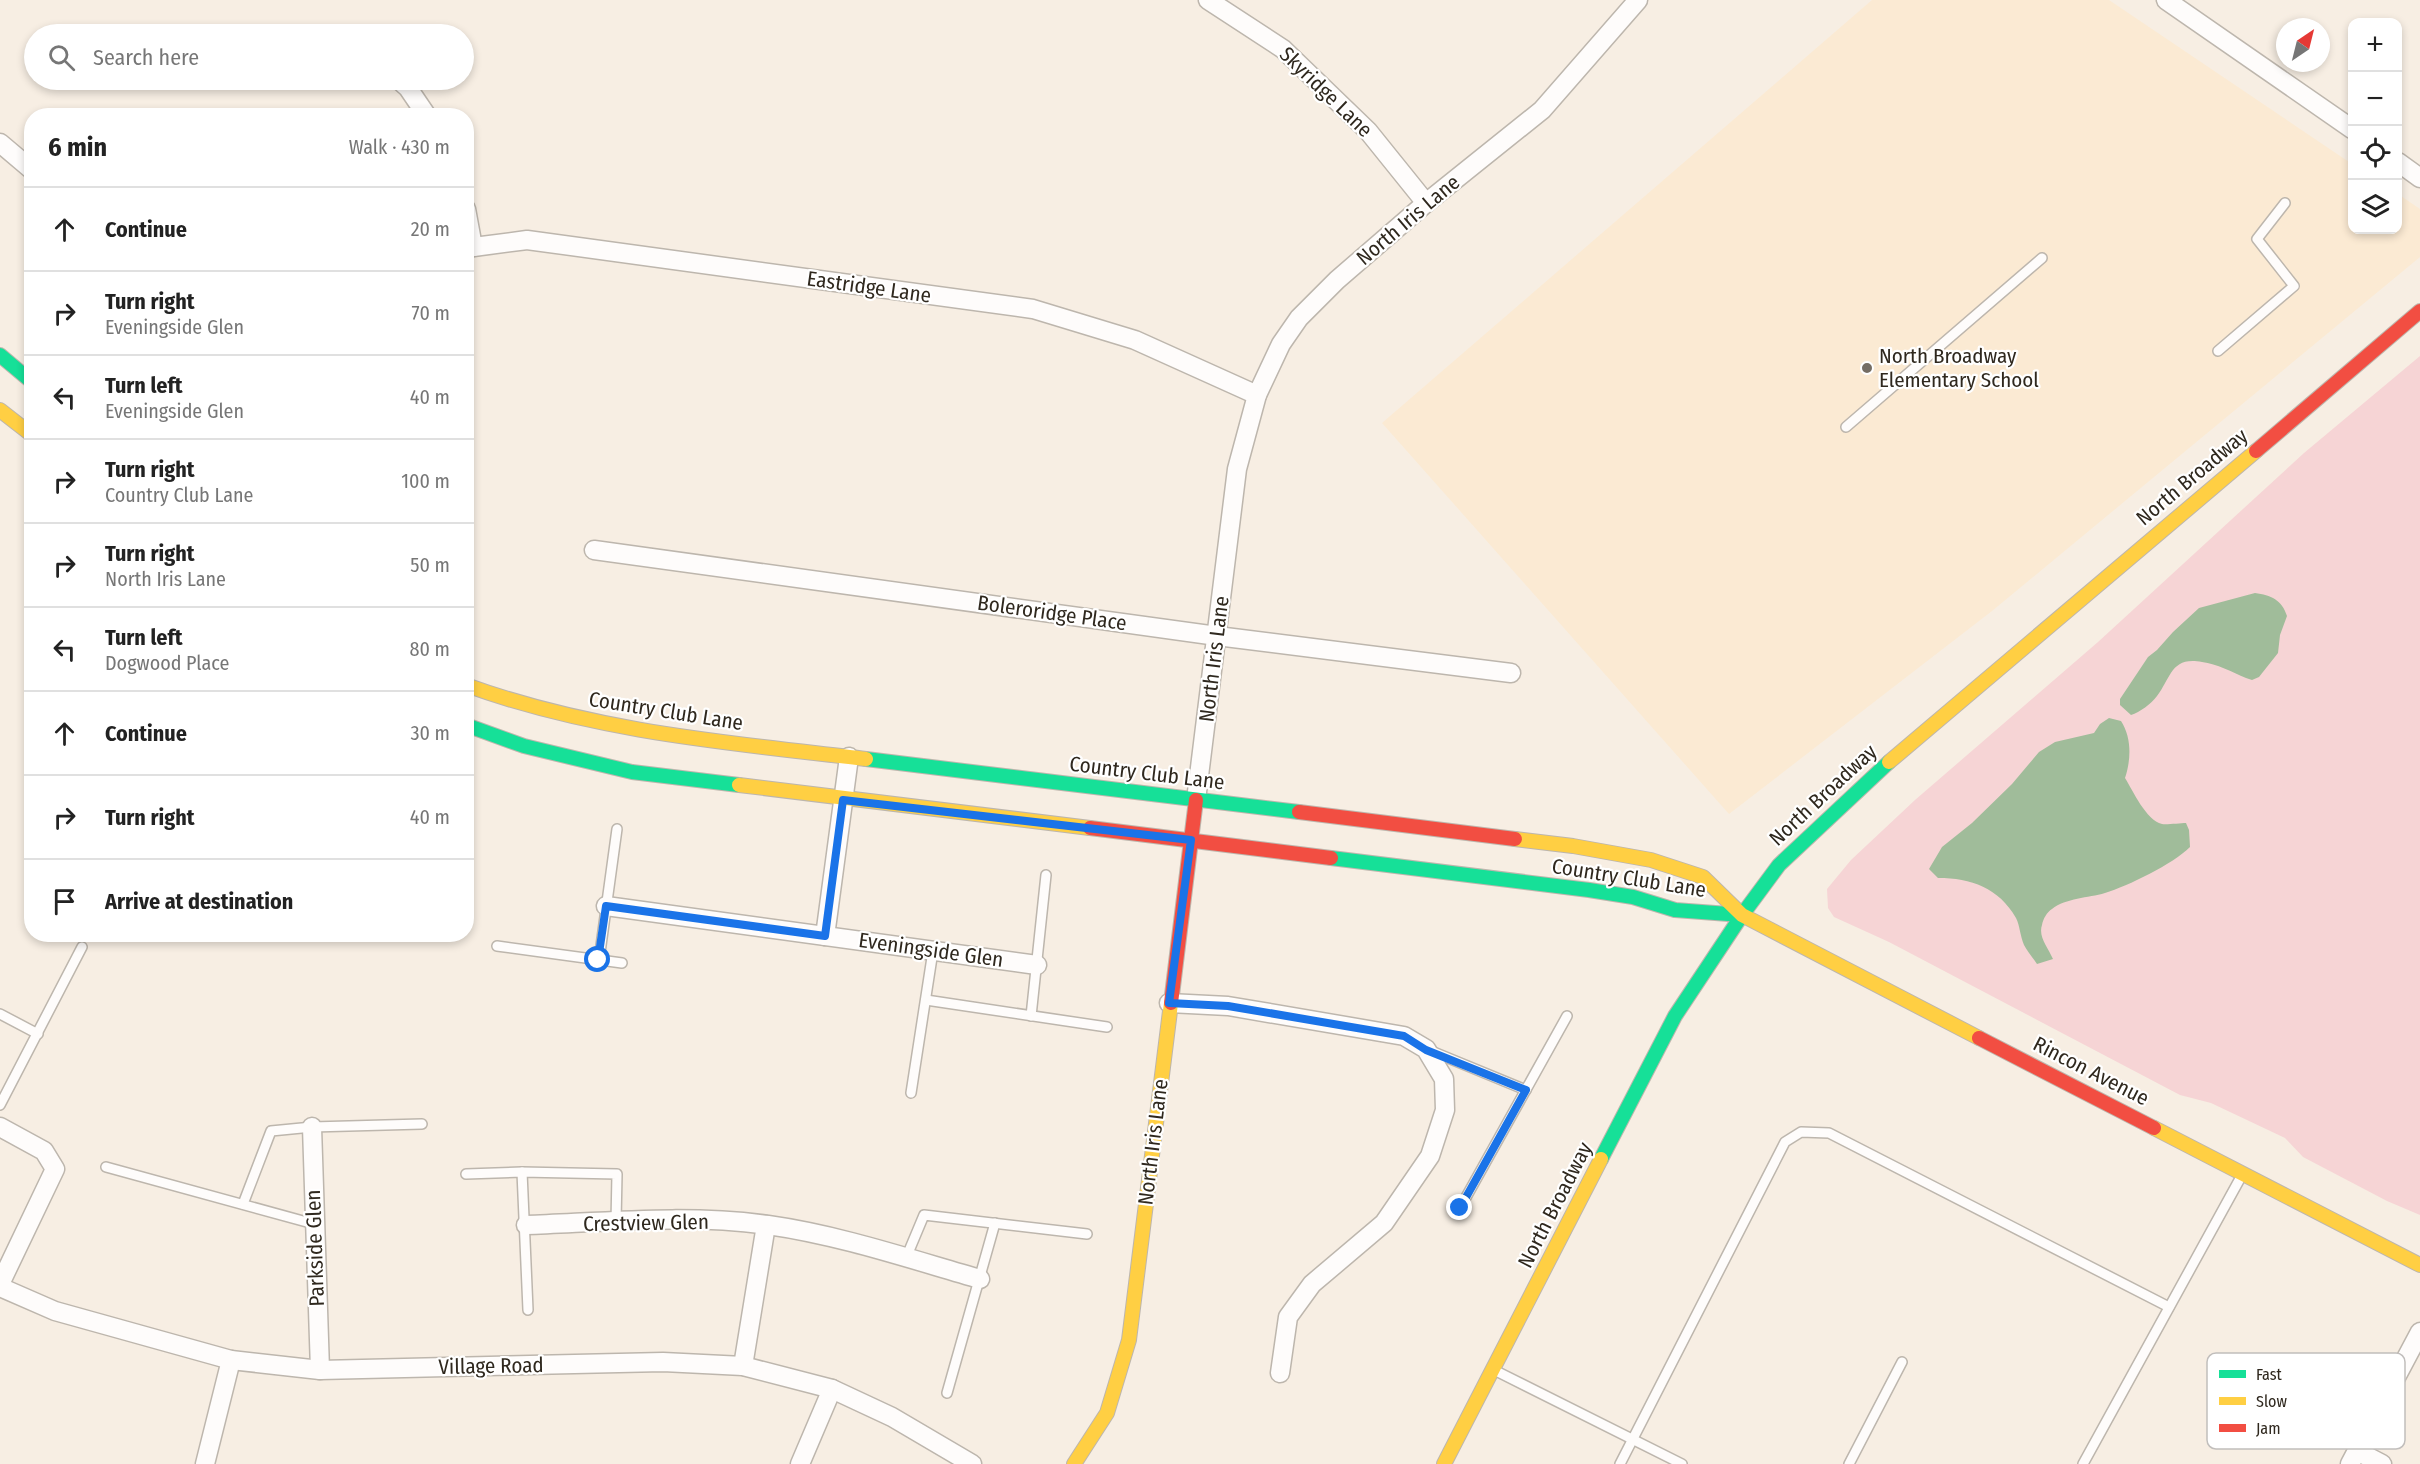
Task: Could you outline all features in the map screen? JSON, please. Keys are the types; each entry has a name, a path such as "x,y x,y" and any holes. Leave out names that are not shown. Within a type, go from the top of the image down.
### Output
{"main road":[{"name":"North Broadway","path":"1444,1464 1675,1016 1742,915 1779,865 1896,756 2420,311"},
{"path":"0,355 24,375"},
{"path":"0,410 24,429"},
{"name":"Country Club Lane","path":"474,688 513,702 584,721 675,736 1573,846 1651,860 1703,877 1742,915"},
{"name":"Country Club Lane","path":"474,728 524,746 632,772 843,800 1191,840 1589,890 1633,897 1675,910 1742,915"},
{"name":"North Iris Lane","path":"1074,1464 1107,1413 1129,1340 1196,800"},
{"name":"Rincon Avenue","path":"1742,915 2420,1265"}],"street":[{"name":"Skyridge Lane","path":"1208,0 1283,49 1368,131 1426,203"},
{"name":"North Iris Lane","path":"1196,800 1237,469 1257,395 1281,344 1299,318 1337,280 1426,203 1542,110 1638,0"},
{"path":"2166,0 2348,126"},
{"path":"409,90 422,108"},
{"path":"0,143 24,163"},
{"path":"2402,165 2420,178"},
{"name":"Eastridge Lane","path":"474,247 527,240 1033,309 1135,340 1257,395"},
{"name":"Boleroridge Place","path":"594,550 1217,636 1511,673"},
{"path":"825,936 849,758"},
{"name":"Eveningside Glen","path":"606,906 1036,965"},
{"path":"1169,1003 1228,1006 1404,1036 1426,1050 1444,1079 1445,1110 1430,1156 1384,1223 1312,1284 1288,1317 1280,1373"},
{"path":"0,1127 44,1151 55,1169 0,1285"},
{"name":"Parkside Glen","path":"312,1127 320,1370"},
{"name":"Crestview Glen","path":"526,1225 690,1220 766,1224 817,1234 980,1279"},
{"path":"743,1366 766,1224"},
{"name":"Village Road","path":"0,1285 55,1311 231,1360 320,1370 663,1362 743,1366 832,1389 892,1417 972,1464"},
{"path":"2405,1360 2420,1332"},
{"path":"205,1464 231,1360"},
{"path":"800,1464 832,1389"},
{"path":"2353,1458 2382,1464"}],"lane":[{"path":"2217,351 2294,286 2257,239 2285,203"},
{"path":"1846,427 2042,258"},
{"path":"598,960 617,828"},
{"path":"1031,1016 1046,875"},
{"path":"497,946 622,963"},
{"path":"0,1105 82,947"},
{"path":"911,1093 933,951"},
{"path":"926,1000 1107,1027"},
{"path":"0,1014 38,1034"},
{"path":"1460,1208 1567,1016"},
{"path":"1426,1050 1526,1090"},
{"path":"243,1204 271,1131 312,1127 422,1124"},
{"path":"1620,1464 1785,1142 1801,1132 1829,1133 2169,1307"},
{"path":"106,1167 314,1224"},
{"path":"522,1172 528,1310"},
{"path":"466,1174 522,1172 617,1174 616,1222"},
{"path":"2082,1464 2243,1173"},
{"path":"906,1258 924,1215 1087,1234"},
{"path":"946,1392 995,1223"},
{"path":"1849,1464 1902,1362"},
{"path":"1494,1370 1682,1464"}],"shaded area":[{"name":"North Broadway Elementary School","path":"1872,0 2109,0 2348,161 2348,234 2402,234 2402,197 2420,209 2420,257 1992,611 1729,814 1382,423"},
{"path":"2420,356 2420,1215 2387,1201 2303,1157 2285,1138 2211,1103 2180,1095 1889,942 1834,917 1828,908 1827,889 1851,860 1915,800 2098,642 2304,453"},
{"path":"2255,593 2275,599 2285,610 2287,616 2280,635 2278,653 2259,677 2252,680 2208,663 2184,662 2173,670 2157,696 2142,710 2131,715 2120,705 2120,699 2148,657 2199,608"},
{"path":"2109,718 2121,721 2125,728 2129,749 2125,778 2141,804 2151,817 2162,824 2186,823 2189,830 2190,847 2162,867 2138,880 2105,893 2058,905 2050,910 2043,920 2041,934 2053,959 2037,964 2024,945 2016,918 2001,899 1993,892 1973,883 1938,878 1929,869 1942,847 1972,823 2012,784 2039,752 2055,742 2094,733 2100,724"}],"traffic: fast":[{"path":"0,355 24,375"},
{"path":"474,728 524,746 632,772 739,785"},
{"path":"866,759 1299,812"},
{"path":"1601,1159 1675,1016 1742,915 1779,865 1889,762"},
{"path":"1331,858 1589,890 1633,897 1675,910 1742,915"}],"traffic: slow":[{"path":"0,410 24,429"},
{"path":"1889,762 2256,451"},
{"path":"474,688 515,701 614,725 714,741 866,759"},
{"path":"739,785 1090,828"},
{"path":"1515,839 1573,846 1651,860 1703,877 1742,915 1979,1038"},
{"path":"1074,1464 1107,1413 1129,1340 1171,1003"},
{"path":"2154,1128 2420,1265"},
{"path":"1444,1464 1601,1159"}],"traffic: jam":[{"path":"2256,451 2420,311"},
{"path":"1171,1003 1196,800"},
{"path":"1299,812 1515,839"},
{"path":"1090,828 1331,858"},
{"path":"1979,1038 2154,1128"}],"place":[{"name":"North Broadway Elementary School","path":"1867,368"}],"route":[{"path":"598,960 606,906 825,936 843,800 1191,840 1169,1003 1228,1006 1404,1036 1426,1050 1526,1090 1460,1208"}]}
